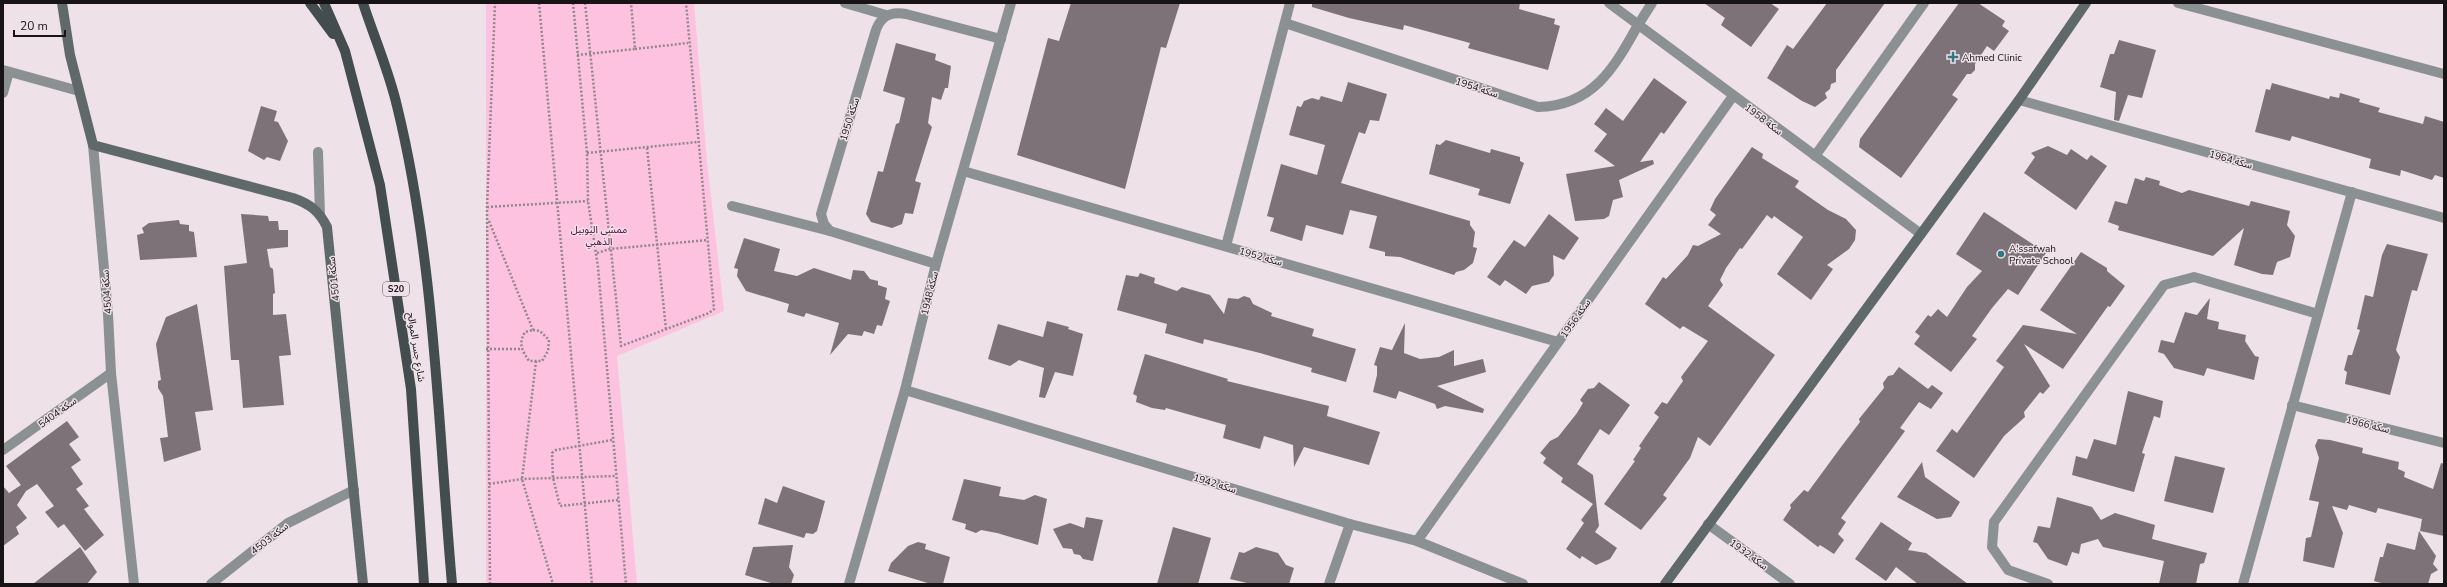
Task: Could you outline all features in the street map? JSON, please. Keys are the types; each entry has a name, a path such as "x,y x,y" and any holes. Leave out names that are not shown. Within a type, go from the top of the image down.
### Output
{"main road":[{"path":"310,3 345,51"},
{"name":"شارع جسر الموالح","path":"324,3 345,51 380,185 411,389 424,584"},
{"name":"شارع جسر الموالح","path":"363,3 397,105 412,177 428,293 452,584"},
{"path":"367,3 379,52"}],"street":[{"name":"سكة 4504","path":"62,3 70,55 93,145 108,314 111,373 134,584"},
{"path":"845,3 886,15 896,12 906,14 1001,40"},
{"name":"سكة 1948","path":"849,584 905,390 936,264 1011,3"},
{"path":"1226,246 1290,3"},
{"name":"سكة 1958","path":"1609,3 1921,234"},
{"name":"سكة 1954","path":"1285,23 1538,107 1555,106 1583,96 1596,87 1620,56 1652,3"},
{"path":"1815,156 1924,3"},
{"path":"1666,584 1708,524 2019,100 2086,3"},
{"path":"2178,3 2444,74"},
{"name":"سكة 1950","path":"830,231 824,224 821,214 878,23 886,15"},
{"path":"3,94 6,71 79,91"},
{"name":"سكة 1956","path":"1417,541 1733,96"},
{"name":"سكة 1964","path":"2019,100 2444,218"},
{"name":"سكة 4501","path":"93,145 293,198 308,203 320,214 327,227 330,243 363,584"},
{"path":"318,152 320,214"},
{"name":"سكة 1952","path":"963,171 1558,342"},
{"path":"2243,584 2352,192"},
{"path":"732,206 830,231 936,264"},
{"path":"2048,584 2008,570 1992,547 1994,522 2164,285 2194,277 2318,314"},
{"name":"سكة 5404","path":"3,450 111,373"},
{"name":"سكة 1942","path":"905,390 1350,524 1417,541 1523,584"},
{"name":"سكة 1966","path":"2292,405 2444,443"},
{"name":"سكة 4503","path":"211,584 288,523 354,490"},
{"path":"1329,584 1350,524"},
{"name":"سكة 1932","path":"1708,524 1790,584"}],"path":[{"path":"490,584 486,349 487,207 495,3"},
{"path":"539,3 581,446 592,584"},
{"path":"573,3 587,153 588,201 597,253 615,476 626,584"},
{"path":"585,3 621,346 713,312 708,240 688,43 686,3"},
{"path":"632,3 635,49"},
{"path":"577,55 688,43"},
{"path":"587,153 698,142"},
{"path":"647,148 666,329"},
{"path":"487,207 588,201"},
{"path":"488,219 533,330"},
{"path":"597,253 610,249 708,240"},
{"path":"533,330 540,331 549,340 548,351 542,361 529,361 522,349 520,340 525,332 533,330"},
{"path":"486,349 522,349"},
{"path":"536,361 522,480 553,584"},
{"path":"612,440 556,450 552,453 553,478 560,506 618,500"},
{"path":"489,484 553,478 615,476"}],"green space":[{"name":"ممشى اليوبيل الذهبي","path":"486,3 694,3 707,162 724,311 617,356 637,584 486,584"}],"building":[{"path":"1071,3 1180,3 1166,48 1161,47 1125,189 1017,155 1048,38 1059,41"},
{"path":"1312,3 1520,3 1519,9 1555,19 1554,24 1560,26 1548,70 1468,48 1470,43 1404,25 1403,30 1349,18 1312,7"},
{"path":"1704,3 1770,3 1779,9 1751,47 1721,25 1725,18"},
{"path":"1827,3 1885,3 1836,70 1836,82 1831,84 1830,89 1825,93 1827,98 1815,107 1802,101 1767,78 1787,45 1793,49"},
{"path":"1959,3 1978,3 2005,21 2002,26 2009,31 1994,51 1987,46 1975,64 1975,70 1971,74 1967,74 1952,95 1958,99 1901,178 1859,147 1860,139"},
{"path":"2119,40 2156,50 2142,98 2128,95 2119,121 2114,120 2116,92 2100,87 2110,54 2114,54"},
{"path":"896,43 936,54 935,60 951,66 948,88 945,88 941,100 932,97 928,123 932,127 915,181 921,183 913,214 905,213 902,224 892,228 871,222 866,214 878,171 883,172 896,124 899,123 905,98 883,91"},
{"path":"1654,78 1687,102 1664,134 1661,132 1640,162 1653,160 1654,164 1619,180 1623,197 1613,200 1609,216 1604,219 1575,221 1566,174 1615,166 1594,151 1607,134 1594,124 1606,108 1623,121"},
{"path":"1348,82 1387,94 1379,121 1370,120 1365,134 1359,132 1341,183 1470,221 1470,225 1475,232 1473,247 1477,248 1473,263 1464,270 1456,272 1454,275 1400,257 1385,256 1385,252 1369,248 1377,216 1350,210 1343,235 1306,225 1302,241 1270,231 1274,218 1267,216 1281,164 1317,175 1325,145 1289,135 1297,106 1301,107 1304,101 1312,98 1319,100 1321,96 1342,102"},
{"path":"2272,83 2329,99 2330,96 2339,98 2340,93 2360,99 2359,102 2380,108 2378,112 2423,124 2425,116 2444,122 2444,178 2435,175 2432,180 2401,170 2400,176 2369,168 2371,159 2292,136 2290,141 2255,132 2266,89 2270,90"},
{"path":"261,106 277,111 274,121 278,122 288,141 280,161 267,157 264,160 248,151"},
{"path":"1446,140 1490,153 1491,149 1520,157 1520,161 1524,163 1510,204 1478,195 1480,189 1429,174 1436,144 1440,145"},
{"path":"2048,146 2067,155 2071,149 2087,160 2091,155 2107,166 2076,210 2024,173 2035,157 2031,153"},
{"path":"1752,147 1763,154 1762,158 1799,181 1795,187 1828,210 1846,219 1856,230 1855,240 1849,249 1827,265 1833,269 1811,300 1777,274 1803,237 1774,216 1772,219 1767,215 1742,249 1740,248 1726,268 1720,280 1723,285 1708,306 1775,355 1710,446 1698,437 1690,458 1663,495 1667,498 1641,530 1604,504 1635,461 1633,460 1641,448 1639,446 1659,417 1654,413 1662,402 1667,404 1683,381 1681,377 1708,341 1683,326 1680,329 1645,304 1663,277 1666,279 1688,255 1693,245 1698,246 1721,234 1708,225 1716,215 1710,210 1715,199"},
{"path":"2146,177 2160,181 2159,185 2182,193 2189,190 2249,206 2251,201 2290,211 2287,225 2295,236 2290,257 2277,262 2273,275 2262,274 2234,265 2244,228 2213,256 2118,230 2119,226 2108,222 2115,201 2127,204 2135,178 2144,181"},
{"path":"1984,212 2046,253 2018,295 2008,289 1992,308 1972,336 1977,339 1951,372 1914,344 1920,336 1915,332 1928,315 1931,317 1938,309 1947,317 1967,287 1982,271 1956,254"},
{"path":"241,214 268,216 269,221 278,221 279,230 288,230 288,247 267,249 270,267 273,269 275,293 273,294 273,315 286,314 291,355 279,356 284,405 243,408 239,360 231,360 224,266 247,263"},
{"path":"1549,214 1579,238 1564,260 1553,255 1554,275 1549,282 1532,286 1526,294 1505,280 1500,286 1487,277 1514,240 1525,247"},
{"path":"179,220 180,224 189,225 189,231 194,232 197,257 140,260 137,235 144,233 142,228 149,223"},
{"path":"744,238 780,249 774,271 797,276 814,268 851,280 853,270 864,271 870,279 878,281 878,285 887,288 885,299 890,301 882,326 877,325 874,334 864,331 862,336 848,334 830,355 839,323 806,313 804,317 787,312 789,304 746,291 737,276 738,269 734,268"},
{"path":"2387,244 2428,254 2417,291 2412,290 2396,350 2400,357 2390,395 2345,384 2347,372 2344,370 2348,355 2352,355 2360,330 2357,329 2365,295 2373,297 2382,255"},
{"path":"2081,252 2107,268 2107,271 2125,286 2110,307 2108,306 2063,369 2024,344 2050,386 2043,394 2040,392 2024,412 2025,417 2004,436 1974,478 1936,451 1952,429 1957,433 2004,367 1996,361 2023,325 2077,334 2040,310"},
{"path":"1140,273 1155,278 1154,283 1177,291 1182,287 1210,295 1224,314 1228,298 1238,299 1244,296 1250,298 1253,304 1272,313 1271,316 1314,329 1312,336 1356,349 1346,382 1311,372 1312,368 1260,353 1204,339 1203,344 1165,333 1167,324 1117,310 1126,275 1138,277"},
{"path":"2210,298 2207,319 2219,322 2218,329 2246,335 2245,341 2255,356 2259,357 2254,380 2207,368 2204,376 2174,368 2164,354 2158,352 2161,340 2174,343 2185,312 2197,315"},
{"path":"197,304 213,410 195,412 201,450 164,462 160,438 168,437 163,396 158,388 158,381 161,380 156,344 166,317"},
{"path":"1047,321 1069,327 1068,329 1083,334 1073,376 1055,372 1045,398 1039,397 1044,368 1019,360 1010,366 988,359 998,324 1043,337"},
{"path":"1405,323 1404,353 1420,359 1439,357 1454,350 1454,366 1483,359 1486,372 1437,386 1484,409 1483,413 1445,406 1437,409 1435,404 1399,391 1396,399 1373,392 1377,375 1377,366 1374,365 1380,347 1392,350"},
{"path":"1145,354 1228,379 1227,381 1329,406 1327,416 1380,432 1369,465 1304,447 1294,467 1293,445 1264,436 1260,449 1223,438 1226,425 1166,408 1165,410 1152,408 1136,402 1137,396 1133,394"},
{"path":"1899,367 1928,389 1932,385 1943,393 1931,409 1919,402 1900,428 1905,431 1841,518 1846,522 1838,534 1844,540 1834,554 1820,545 1818,547 1783,520 1791,508 1790,505 1804,490 1808,492 1860,422 1859,419 1884,388 1883,383 1888,376 1893,375"},
{"path":"1599,382 1630,405 1609,435 1600,429 1577,464 1593,475 1599,526 1595,532 1617,548 1610,559 1596,565 1582,556 1580,559 1566,549 1584,523 1581,520 1593,504 1561,482 1563,478 1543,463 1546,458 1540,453 1550,441 1558,437 1577,413 1583,403 1580,400 1588,389 1594,388"},
{"path":"2128,391 2163,401 2160,418 2154,416 2142,453 2145,454 2134,492 2072,475 2076,456 2087,459 2094,439 2116,445"},
{"path":"67,421 79,437 69,444 81,460 71,467 83,484 76,489 89,506 84,509 104,535 85,551 64,524 58,528 45,512 54,506 37,484 26,491 17,505 27,518 16,527 19,534 3,546 3,486 9,493 21,485 6,466"},
{"path":"2318,439 2330,440 2363,448 2362,453 2399,462 2398,469 2405,472 2404,477 2433,489 2441,463 2444,464 2444,536 2420,531 2422,519 2378,508 2376,513 2349,505 2347,510 2332,506 2343,533 2334,568 2303,561 2306,538 2311,537 2319,502 2309,500 2319,458 2315,446"},
{"path":"2175,456 2225,468 2213,513 2164,501"},
{"path":"1922,462 1925,477 1960,502 1951,517 1937,519 1897,497"},
{"path":"964,479 1001,487 999,496 1024,500 1035,495 1047,499 1038,545 997,533 981,530 976,533 965,529 966,524 952,520"},
{"path":"783,486 825,501 817,531 813,534 806,533 804,538 758,524 765,498 777,503"},
{"path":"2057,497 2092,507 2101,520 2115,513 2155,525 2152,539 2207,553 2204,563 2200,564 2196,584 2159,584 2164,561 2103,547 2098,539 2081,544 2079,554 2072,552 2067,566 2048,559 2037,543 2033,542 2038,526 2050,528"},
{"path":"1086,517 1103,520 1093,561 1083,559 1080,555 1074,554 1072,549 1063,548 1053,529 1070,523 1084,528"},
{"path":"1881,522 1912,543 1908,550 1926,553 1968,584 1918,584 1896,567 1886,581 1855,559"},
{"path":"1173,527 1211,538 1198,584 1157,584"},
{"path":"2419,531 2436,556 2433,564 2438,570 2431,574 2428,584 2385,584 2374,581 2380,557 2383,557 2387,543 2415,550"},
{"path":"918,542 926,544 925,549 950,557 943,584 931,584 888,571 891,563 908,546"},
{"path":"793,545 789,567 794,575 791,584 774,584 745,575 753,547"},
{"path":"80,547 97,572 87,584 33,584"},
{"path":"1256,547 1278,553 1286,565 1294,568 1289,584 1251,584 1230,579 1239,552 1244,553"}],"place":[{"name":"Ahmed Clinic","path":"1953,57"},
{"name":"A'ssafwah Private School","path":"2001,254"}]}
